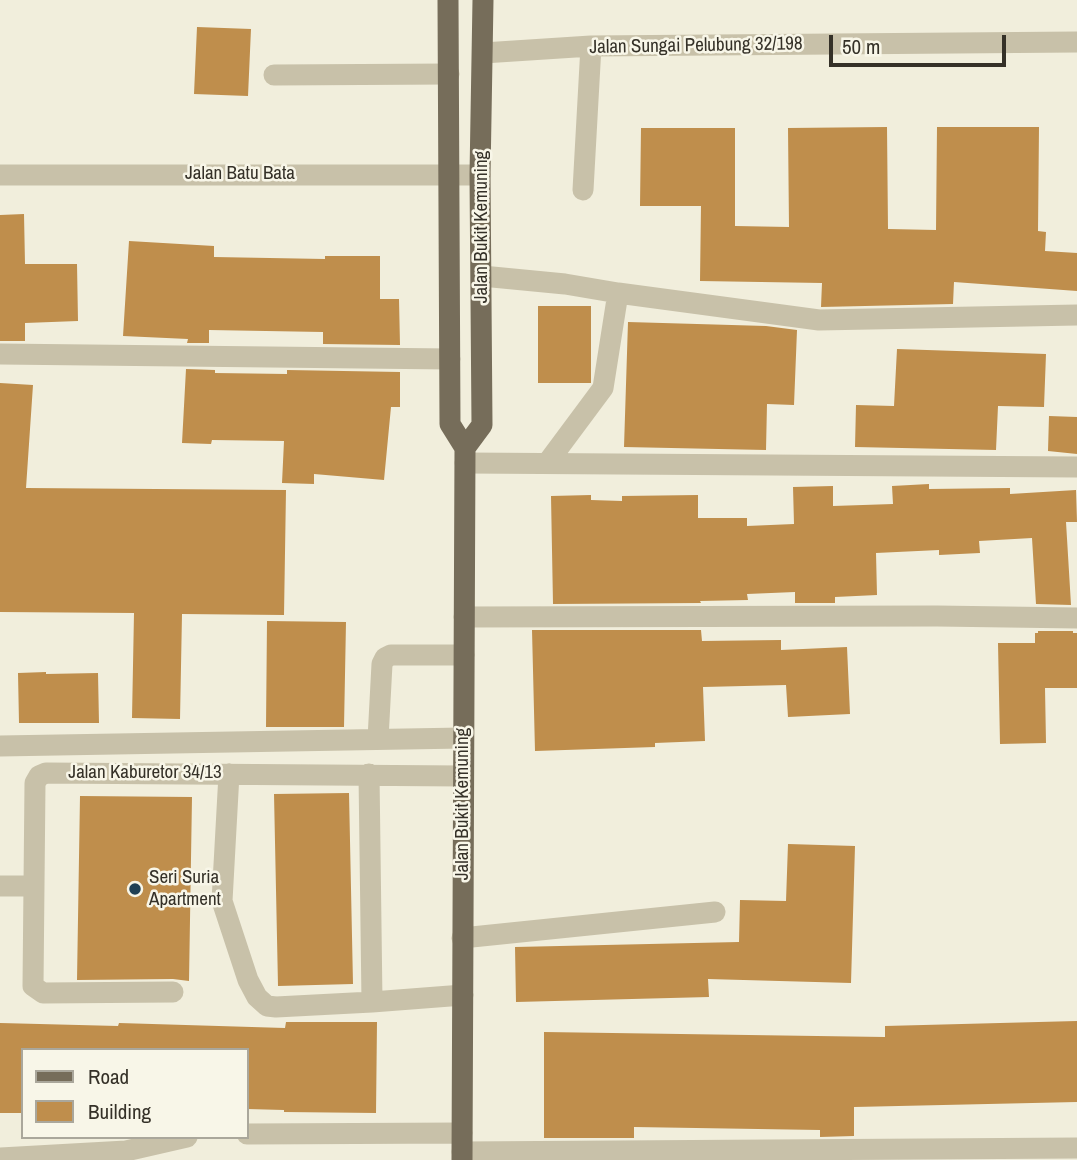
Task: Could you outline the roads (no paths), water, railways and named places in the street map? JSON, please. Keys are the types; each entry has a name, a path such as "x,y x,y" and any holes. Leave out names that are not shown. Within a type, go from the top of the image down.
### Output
{"main road":[{"name":"Jalan Bukit Kemuning","path":"448,0 450,424 465,456 462,1148"},
{"name":"Jalan Bukit Kemuning","path":"465,456 482,425 480,175 483,0"}],"street":[{"name":"Jalan Sungai Pelubung 32/198","path":"483,53 591,46 1077,42"},
{"path":"583,190 591,46"},
{"path":"274,75 449,74"},
{"name":"Jalan Batu Bata","path":"0,174 480,175"},
{"path":"482,276 565,284 819,320 1077,315"},
{"path":"548,462 603,388 618,293"},
{"path":"0,354 450,359"},
{"path":"465,456 548,462 1077,467"},
{"path":"464,617 1077,618"},
{"path":"378,739 382,664 385,658 464,655"},
{"path":"0,746 463,738"},
{"name":"Jalan Kaburetor 34/13","path":"173,992 43,993 33,986 35,783 39,776 46,773 463,776"},
{"path":"229,774 222,901 248,980 257,997 267,1006 276,1007 463,996"},
{"path":"369,774 372,1002"},
{"path":"0,886 34,886"},
{"path":"462,938 715,912"},
{"path":"248,1134 462,1148 1077,1148"},
{"path":"0,1158 126,1151 178,1139"}],"place":[{"name":"Seri Suria Apartment","path":"135,889"}]}
